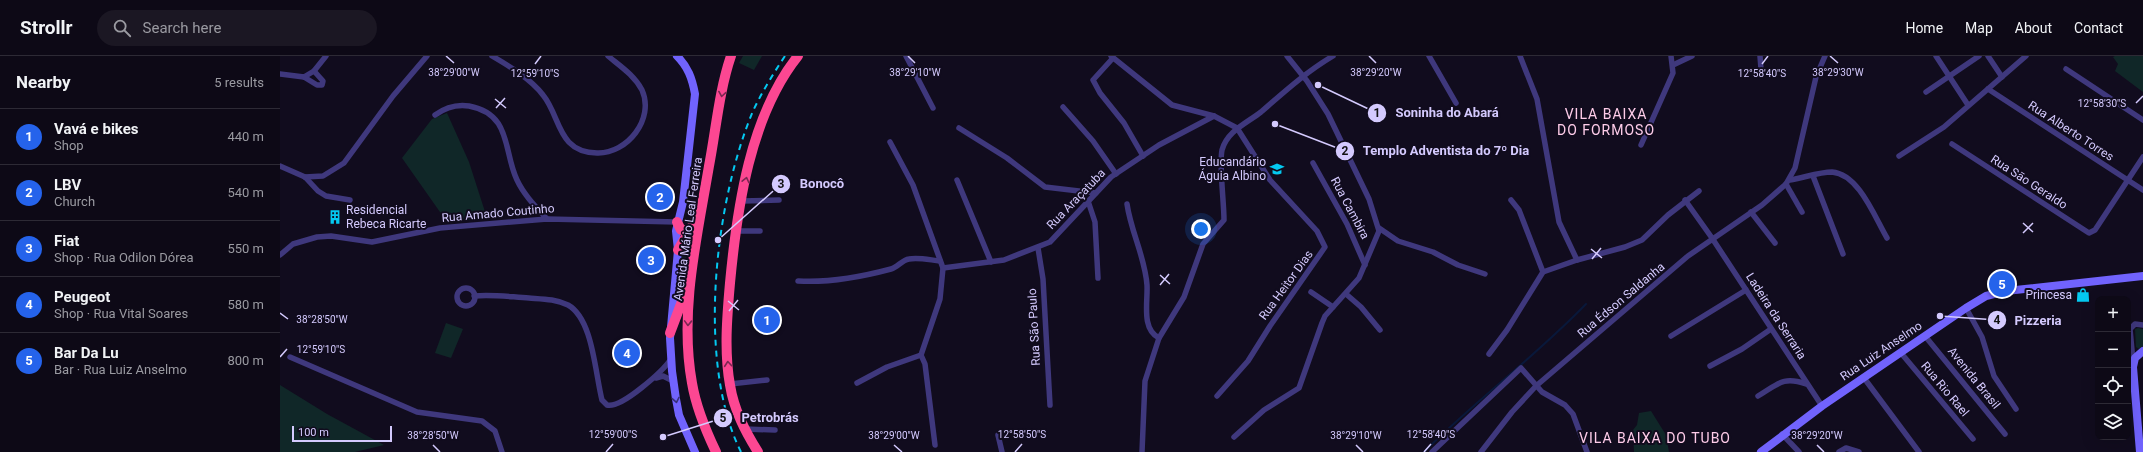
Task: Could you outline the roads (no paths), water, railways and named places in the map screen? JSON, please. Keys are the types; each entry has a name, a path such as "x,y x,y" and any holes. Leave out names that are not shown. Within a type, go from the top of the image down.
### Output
{"highway":[{"name":"Avenida Mário Leal Ferreira","path":"716,452 697,403 690,367 688,320 692,271 702,209 723,84 731,56"},
{"path":"758,452 744,429 737,413 730,384 727,327 736,231 755,145 766,113 779,85 798,56"},
{"path":"678,250 682,240 690,230 702,209"},
{"path":"677,222 681,230 690,230"},
{"path":"670,333 692,271"}],"street":[{"path":"304,77 314,71 326,56"},
{"path":"304,177 323,176 344,163 389,101 427,56"},
{"path":"492,56 543,95 565,138 579,148 595,153 611,151 629,140 641,126 645,112 645,100 639,86 628,72 608,56"},
{"path":"677,56 684,63 692,78 695,94 683,202 677,222 678,250 670,333 671,359 679,415 695,452"},
{"path":"906,56 933,108"},
{"path":"1234,436 1264,410 1299,388 1322,323 1333,307 1356,282 1365,265 1379,228 1369,199 1331,120 1303,75 1287,56"},
{"path":"1142,452 1145,381 1159,338 1184,297 1203,244 1224,220 1222,150 1230,135 1237,128 1260,113 1303,75 1333,56"},
{"path":"1429,56 1456,103"},
{"path":"1520,56 1537,99 1559,222 1577,260"},
{"path":"1641,145 1670,80 1673,65 1671,56"},
{"path":"1673,65 1692,56"},
{"path":"1760,56 1761,69"},
{"path":"1788,182 1795,168 1816,77 1825,56"},
{"path":"1936,56 1968,106"},
{"path":"1926,92 1979,56"},
{"path":"1988,56 2002,77"},
{"path":"1899,156 1944,127 2026,56"},
{"path":"1142,156 1124,123 1100,93 1093,80 1112,57 1168,103 1214,116 1237,128"},
{"path":"2066,68 2143,120"},
{"path":"280,74 304,77 317,85 322,85 323,81 314,71"},
{"name":"Rua Alberto Torres","path":"1988,89 2143,190"},
{"path":"435,115 451,106 462,105 482,110 494,118 506,137 512,167 522,190 548,219"},
{"path":"1063,107 1094,141 1116,174"},
{"name":"Rua Araçatuba","path":"943,268 1004,260 1038,248 1058,235 1088,201 1116,174 1142,156 1214,116"},
{"path":"959,128 1007,158 1045,187 1096,193"},
{"name":"Rua Heitor Dias","path":"1217,396 1248,361 1325,247 1317,231 1270,180 1244,142 1237,128"},
{"path":"890,142 913,185 943,268 940,299 921,355 925,364 935,445"},
{"name":"Rua Sāo Geraldo","path":"1952,144 2089,233 2095,230 2128,180"},
{"path":"2128,180 2143,157"},
{"name":"Rua Cambira","path":"1313,163 1347,224 1365,265"},
{"path":"280,166 304,177 318,191 326,196 350,200"},
{"path":"1788,182 1832,172 1851,181 1858,188 1887,238"},
{"path":"1813,176 1844,254"},
{"path":"957,180 992,262"},
{"path":"1788,182 1802,212"},
{"name":"Rua Édson Saldanha","path":"1481,452 1512,412 1536,386 1624,310 1712,238 1751,212 1788,182"},
{"path":"1489,354 1507,330 1543,272 1577,260 1625,247 1642,240 1685,200 1699,191"},
{"path":"742,201 779,200"},
{"path":"1511,200 1518,206 1525,229 1543,272"},
{"name":"Ladeira da Serraria","path":"1685,200 1712,238 1822,406"},
{"path":"1088,201 1095,222 1098,278"},
{"path":"1127,204 1145,270 1148,326 1151,334 1159,338"},
{"path":"1751,212 1776,243"},
{"name":"Rua Amado Coutinho","path":"280,255 293,244 317,236 331,236 372,242 384,241 440,228 548,219 677,222"},
{"path":"1379,228 1398,241 1484,274"},
{"path":"736,231 760,231"},
{"name":"Rua São Paulo","path":"1038,248 1043,279 1050,405"},
{"path":"798,281 827,281 878,273 897,267 905,260 910,258 940,261"},
{"name":"Rua Luiz Anselmo","path":"1761,452 1782,434 1822,406 1986,296 2001,292 2143,276"},
{"path":"1671,336 1746,290"},
{"path":"1310,292 1333,307"},
{"path":"1346,294 1362,307 1380,330"},
{"path":"474,296 487,295 550,300 567,305 574,309 584,321 602,400 607,405 616,405 654,379 671,359"},
{"path":"1966,308 1982,338 1994,376 2016,409"},
{"path":"2140,452 2140,421 2130,329 2135,324 2143,325"},
{"path":"1710,366 1742,349 1771,328"},
{"name":"Avenida Brasil","path":"1925,336 2005,434"},
{"path":"2133,362 2143,351"},
{"name":"Rua Rio Rael","path":"1901,353 1973,439"},
{"path":"857,383 887,367 921,355"},
{"path":"290,357 418,412 482,421 495,431 502,452"},
{"path":"1432,452 1521,368 1536,386 1546,395 1569,409 1573,414 1587,452"},
{"path":"654,379 663,376 673,381"},
{"path":"1864,378 1919,452"},
{"path":"730,384 767,380"},
{"path":"1758,396 1785,380 1794,380 1807,384"},
{"path":"744,429 775,430"},
{"path":"1782,434 1799,452"},
{"path":"998,435 1002,452"},
{"path":"1839,452 1846,448 1859,452"}],"waterway":[{"path":"1424,452 1464,414 1567,323 1586,304"}],"railway":[{"path":"741,452 727,415 719,373 715,328 716,282 721,235 729,190 740,148 753,111 785,56"}],"place":[{"name":"Soninha do Abará","path":"1318,85"},
{"name":"Templo Adventista do 7º Dia","path":"1275,124"},
{"name":"Educandário Águia Albino","path":"1277,169"},
{"name":"LBV","path":"660,197"},
{"name":"Residencial Rebeca Ricarte","path":"335,217"},
{"name":"Bonocô","path":"718,240"},
{"name":"Fiat","path":"651,260"},
{"name":"Bar Da Lu","path":"2002,284"},
{"name":"Princesa","path":"2083,295"},
{"name":"Pizzeria","path":"1940,316"},
{"name":"Vavá e bikes","path":"767,320"},
{"name":"Peugeot","path":"627,353"},
{"name":"Petrobrás","path":"663,437"}],"district":[{"name":"VILA BAIXA DO FORMOSO","path":"1606,122"},
{"name":"VILA BAIXA DO TUBO","path":"1655,438"}]}
